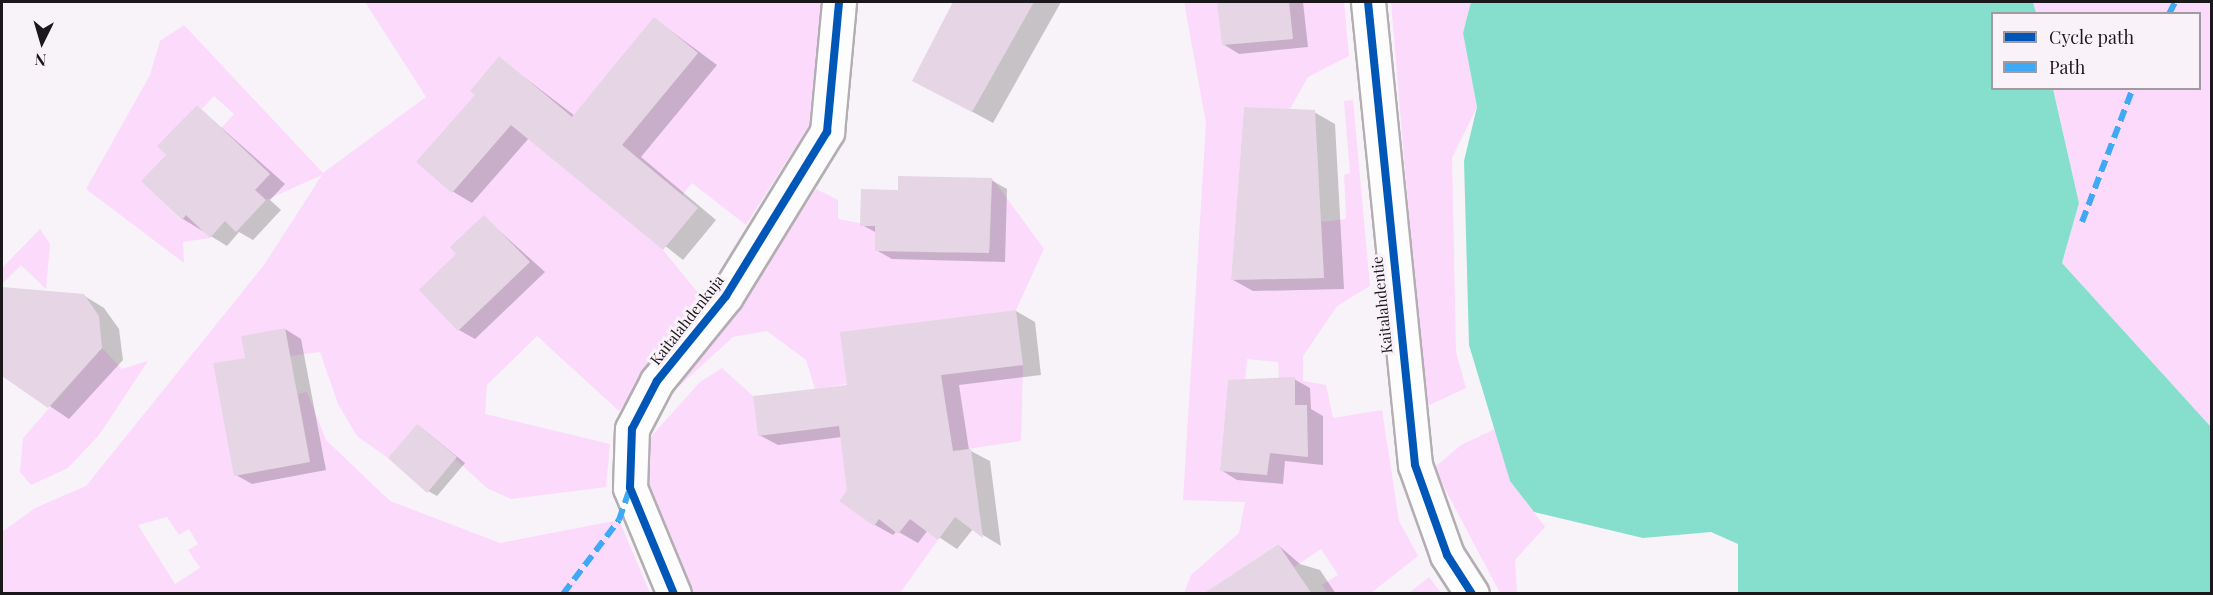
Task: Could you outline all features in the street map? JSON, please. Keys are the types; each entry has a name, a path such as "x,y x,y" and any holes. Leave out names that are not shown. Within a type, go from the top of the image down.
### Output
{"street":[{"name":"Kaitalahdenkuja","path":"674,594 630,488 632,429 657,381 726,296 827,132 839,2"},
{"name":"Kaitalahdentie","path":"1368,2 1415,465 1447,555 1472,594"}],"shaded area":[{"path":"365,2 823,2 818,111 746,225 692,183 682,195 622,145 698,53 655,18 572,117 499,56 470,91 663,250 699,294 619,411 537,336 487,385 485,414 610,444 606,487 511,499 487,488 417,424 388,458 357,436 338,404 320,352 290,356 285,328 241,336 245,358 213,363 235,476 310,461 298,394 307,392 326,440 390,501 500,543 619,520 650,593 2,593 2,532 35,508 86,486 264,265 322,175 266,200 255,190 270,174 221,128 234,114 214,96 202,109 197,105 158,146 166,155 142,181 181,220 186,215 210,238 183,242 184,263 86,189 150,75 160,41 184,25 323,173 426,97","holes":["167,517 179,535 189,529 198,544 188,550 200,568 175,584 138,525"]},
{"path":"1184,2 1217,2 1222,45 1292,39 1289,2 1344,2 1349,56 1308,77 1290,109 1244,107 1231,280 1324,278 1321,222 1346,219 1344,175 1350,173 1344,101 1353,100 1370,286 1337,306 1303,356 1303,381 1326,385 1333,418 1382,410 1399,521 1418,556 1371,593 1327,593 1322,585 1338,575 1321,549 1294,567 1277,544 1209,590 1211,593 1184,593 1191,575 1239,533 1245,502 1183,500 1206,123","holes":["1247,359 1278,362 1279,378 1294,378 1295,405 1307,405 1307,457 1270,453 1267,475 1220,471 1228,380 1245,381"]},
{"path":"1391,2 1471,2 1463,33 1477,107 1452,158 1456,352 1466,388 1425,407"},
{"path":"1471,2 2033,2 2036,12 1991,12 1991,90 2053,90 2079,203 2062,263 2211,427 2211,593 1738,593 1738,544 1711,532 1643,538 1534,512 1510,481 1469,345 1464,161 1477,107 1463,33"},
{"path":"2033,2 2211,2 2211,427 2062,263 2079,203 2053,90 2201,90 2201,12 2036,12"},
{"path":"992,178 1044,249 1016,310 841,332 847,384 815,389 806,360 767,331 733,337 656,407 699,343 751,289 816,189 838,200 838,219 875,226 875,251 949,253 949,248 990,249"},
{"path":"40,229 50,244 46,289 21,265 2,284 2,268"},
{"path":"102,348 122,369 148,361 99,435 68,468 31,485 20,472 23,438"},
{"path":"1023,365 1021,441 953,451 952,445 847,490 839,500 874,526 879,519 898,534 910,519 938,540 900,593 693,593 649,498 647,441 700,382 722,368 753,396 758,436 887,382"},
{"path":"1495,429 1510,481 1545,527 1515,560 1517,593 1500,593 1434,468 1461,445"},
{"path":"1429,577 1441,593 1409,593"}],"building":[{"path":"953,2 1034,2 972,112 912,81"},
{"path":"1217,2 1289,2 1293,39 1222,45"},
{"path":"654,17 698,53 622,145 698,208 663,250 511,125 452,193 416,162 475,95 470,91 499,56 572,117"},
{"path":"197,105 270,174 255,190 266,200 236,232 225,221 210,238 186,215 182,220 141,181 166,155 157,146"},
{"path":"1244,107 1315,110 1324,278 1231,280"},
{"path":"898,176 992,178 989,253 875,251 875,226 860,226 861,189 898,190"},
{"path":"484,215 530,262 458,331 419,290 456,254 450,247"},
{"path":"2,287 84,294 99,316 102,348 48,408 2,376"},
{"path":"1016,310 1023,365 941,375 953,451 971,449 983,538 955,517 938,540 910,519 898,534 879,519 874,526 839,501 847,490 839,426 758,436 753,396 847,385 840,332"},
{"path":"285,328 310,462 234,476 213,363 245,358 241,336"},
{"path":"1295,377 1295,405 1307,405 1308,457 1270,453 1267,475 1220,471 1228,380"},
{"path":"417,424 457,457 427,493 388,458"},
{"path":"1278,544 1312,594 1203,594"}],"marked path":[{"path":"2170,12 2175,2"},
{"path":"2082,222 2132,90"},
{"path":"563,594 619,520 630,488"}],"cycle path":[{"path":"674,594 630,488 632,429 657,381 726,296 827,132 839,2"},
{"path":"1368,2 1415,465 1447,555 1472,594"}]}
